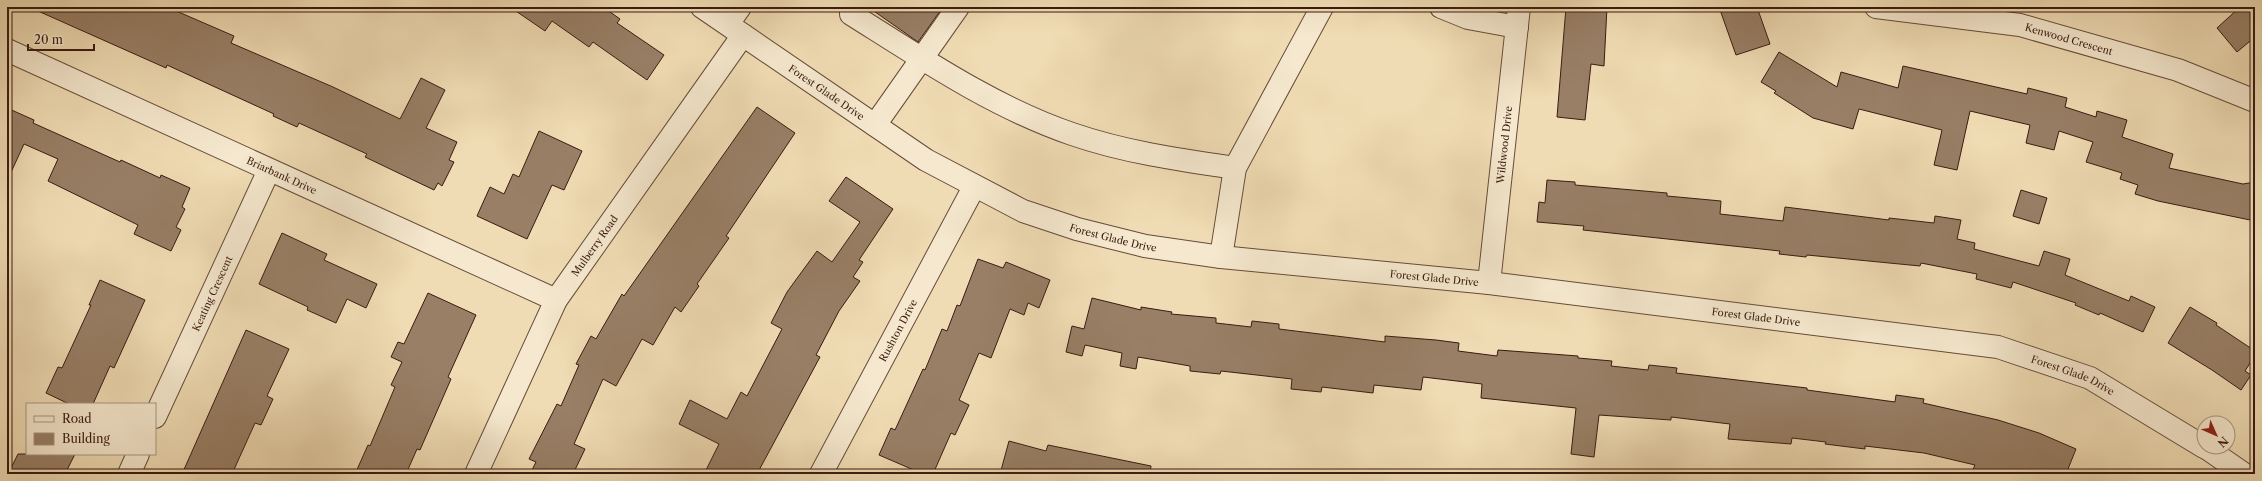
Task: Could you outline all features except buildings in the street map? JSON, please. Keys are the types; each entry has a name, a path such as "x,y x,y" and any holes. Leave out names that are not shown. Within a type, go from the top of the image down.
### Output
{"street":[{"name":"Forest Glade Drive","path":"702,7 926,160 974,187 1023,211 1077,229 1145,246 1221,257 1489,283 1998,347 2090,378 2196,442"},
{"name":"Mulberry Road","path":"476,474 556,300 736,30 740,7"},
{"path":"851,7 851,14 923,59 1000,103 1072,134 1160,156 1235,168"},
{"path":"875,125 923,59 958,7"},
{"path":"1221,257 1235,168 1322,7"},
{"name":"Kenwood Crescent","path":"1876,7 2020,25 2178,70 2255,101"},
{"path":"1451,9 1468,18 1518,17"},
{"name":"Wildwood Drive","path":"1489,283 1518,17"},
{"name":"Briarbank Drive","path":"7,50 556,300"},
{"name":"Keating Crescent","path":"156,415 269,170"},
{"name":"Rushton Drive","path":"821,474 974,187"},
{"path":"129,474 138,455"},
{"name":"Forest Glade Drive","path":"2216,455 2244,474"}]}
